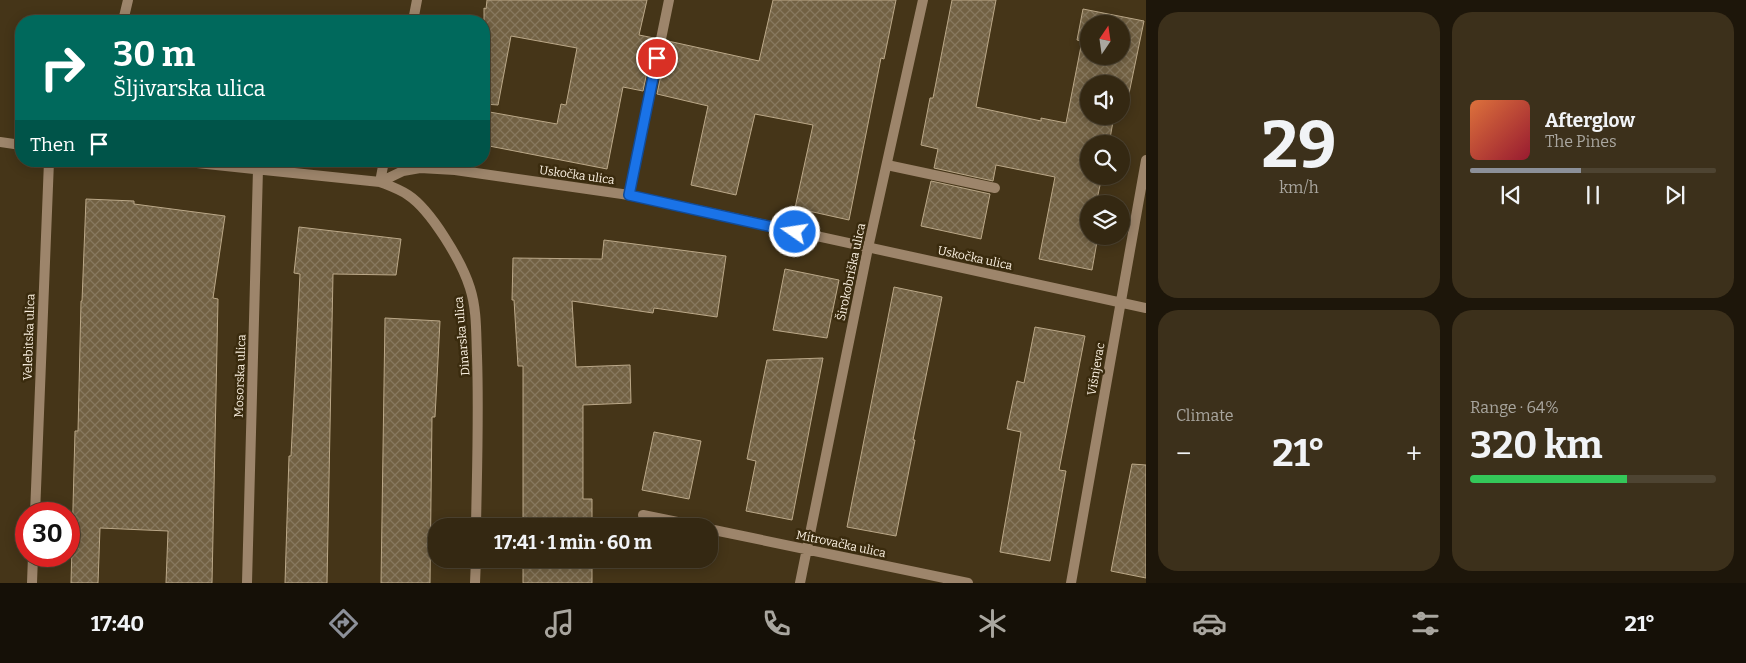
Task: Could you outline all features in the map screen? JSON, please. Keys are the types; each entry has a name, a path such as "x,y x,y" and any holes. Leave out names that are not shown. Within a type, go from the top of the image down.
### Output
{"street":[{"path":"124,15 128,0"},
{"path":"414,15 417,0"},
{"path":"629,195 669,0"},
{"name":"Širokobriška ulica","path":"800,583 868,248 923,0"},
{"path":"0,142 15,144"},
{"name":"Višnjevac","path":"1071,583 1146,160"},
{"path":"887,165 995,188"},
{"name":"Velebitska ulica","path":"35,502 49,167"},
{"path":"238,167 380,182 383,167"},
{"name":"Uskočka ulica","path":"380,182 403,171 420,168 455,170 629,195 1146,308"},
{"name":"Mosorska ulica","path":"247,583 258,169"},
{"name":"Dinarska ulica","path":"380,182 409,195 420,206 442,234 460,262 470,288 475,316 478,392 476,518"},
{"path":"643,515 657,518"},
{"name":"Mitrovačka ulica","path":"718,531 968,583"},
{"path":"32,583 33,567"},
{"path":"475,583 476,568"}],"building":[{"path":"487,0 647,0 639,35 654,38 643,91 623,87 607,169 490,146 490,112 557,124 561,104 566,105 577,48 511,36 498,105 490,104 490,15 484,15 484,8 486,9"},
{"path":"773,0 896,0 884,59 881,58 849,220 795,208 813,125 755,114 736,195 691,185 708,106 657,94 668,41 759,61"},
{"path":"952,0 996,0 976,107 1041,121 1041,118 1066,123 1080,51 1080,65 1130,65 1130,18 1144,21 1130,89 1130,75 1080,75 1080,125 1112,125 1111,135 1080,135 1080,185 1100,185 1098,195 1080,195 1080,245 1096,245 1092,270 1039,259 1055,177 996,165 993,181 934,168 938,149 921,145 930,98 933,98"},
{"path":"1083,9 1114,15 1082,15"},
{"path":"1080,24 1080,41 1077,40"},
{"path":"931,181 990,194 981,239 921,226"},
{"path":"86,199 134,201 134,204 225,216 213,298 218,299 212,583 166,583 168,531 100,528 98,583 71,583 71,567 80,567 80,502 73,502 75,431 78,431"},
{"path":"299,227 401,239 396,275 333,274 327,583 285,583 289,456 291,456 300,274 294,273"},
{"path":"604,240 726,256 717,317 654,308 653,313 572,301 576,367 630,365 631,403 583,405 583,499 592,499 592,518 523,518 523,366 518,366 514,300 512,300 513,258 602,259"},
{"path":"785,269 839,280 827,338 773,330"},
{"path":"894,287 942,297 896,536 847,527"},
{"path":"385,318 440,321 435,417 432,417 431,518 428,518 428,568 430,568 430,583 381,583"},
{"path":"1035,327 1085,336 1059,470 1066,471 1050,561 1000,552 1021,432 1007,429 1017,381 1024,383"},
{"path":"823,358 792,520 746,511 756,461 747,459 767,360"},
{"path":"654,432 701,441 689,499 642,490"},
{"path":"1132,464 1146,465 1146,578 1111,571"},
{"path":"523,568 592,568 592,583 523,583"}],"route":[{"path":"657,58 629,195 795,232"}]}
